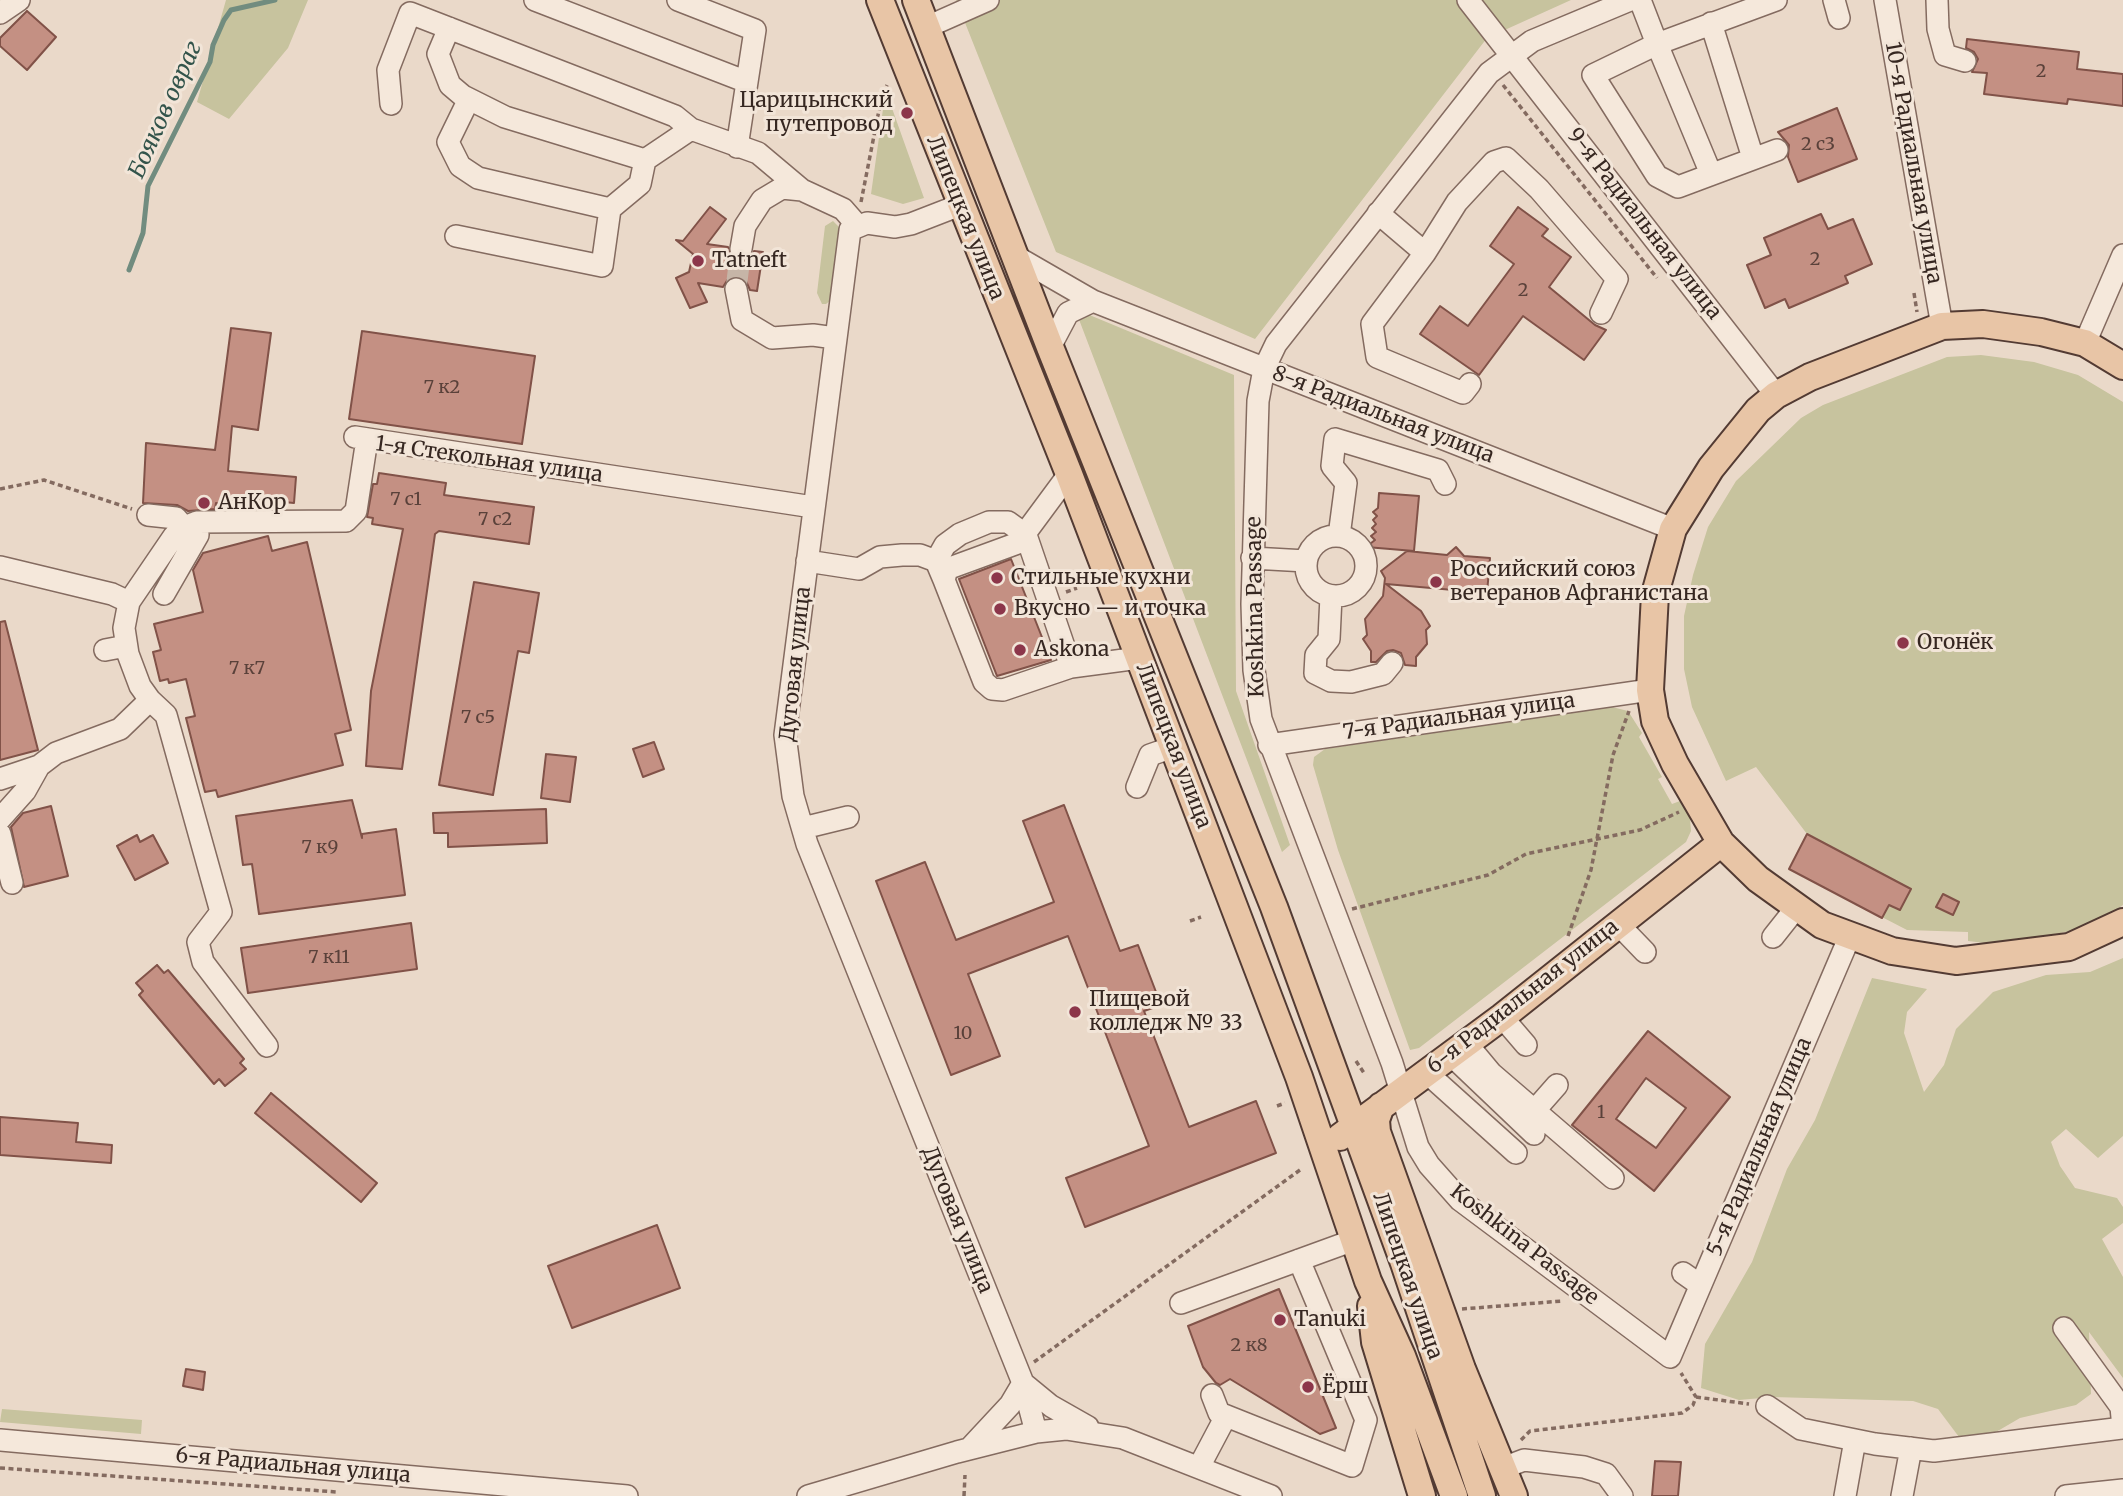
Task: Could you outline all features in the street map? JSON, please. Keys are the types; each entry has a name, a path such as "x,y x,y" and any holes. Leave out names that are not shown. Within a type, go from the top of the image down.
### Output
{"main road":[{"name":"Липецкая улица","path":"880,0 1069,474 1325,1151 1368,1281 1402,1356 1454,1496"},
{"name":"Липецкая улица","path":"916,0 1014,256 1274,907 1404,1263 1482,1496"},
{"path":"2123,366 2085,343 2040,332 1983,324 1941,326 1810,377 1776,395 1758,410 1711,468 1673,529 1655,594 1650,690 1656,721 1675,764 1721,843 1758,879 1796,908 1849,938 1892,951 1956,961 2069,947 2123,922"},
{"name":"6-я Радиальная улица","path":"1325,1151 1354,1125 1502,1017 1721,843"},
{"path":"1391,1099 1376,1119 1377,1132 1462,1369 1514,1496"},
{"path":"1404,1263 1462,1369"},
{"path":"1368,1281 1375,1342 1419,1493"}],"street":[{"path":"0,13 19,0"},
{"path":"535,0 747,82"},
{"path":"678,0 755,30 737,147"},
{"path":"927,27 988,0"},
{"name":"9-я Радиальная улица","path":"1468,0 1776,395"},
{"name":"Koshkina Passage","path":"1630,0 1532,41 1516,59 1489,73 1276,344 1264,369 1258,401 1252,558 1254,670 1261,719 1269,745 1391,1099 1418,1147 1429,1165 1461,1200 1670,1357"},
{"path":"1640,0 1711,174"},
{"path":"1776,0 1657,44 1593,75 1657,176 1678,187 1777,150"},
{"name":"10-я Радиальная улица","path":"1885,0 1941,326"},
{"path":"1937,0 1938,29 1945,55 1965,61"},
{"path":"391,104 388,70 410,13 675,116 691,129 758,153 802,190 844,209 857,225 911,224 960,205"},
{"path":"1711,23 1753,158"},
{"path":"450,28 439,54 442,67 450,85 469,99 505,117 645,160"},
{"path":"469,99 449,142 460,166 478,178 610,209"},
{"path":"456,236 603,266 610,209 640,184 645,160 691,129"},
{"path":"1470,384 1463,393 1377,356 1372,324 1425,253 1457,202 1494,162 1506,158 1539,188 1617,279 1601,313"},
{"path":"741,249 745,226 762,200 782,188 802,190"},
{"path":"1378,213 1425,253"},
{"name":"Дуговая улица","path":"857,225 850,230 847,240 785,735 793,796 803,828 1023,1383 1036,1432"},
{"path":"2085,343 2123,255"},
{"name":"8-я Радиальная улица","path":"1014,256 1093,301 1673,529"},
{"path":"736,289 741,320 772,338 813,335 835,338"},
{"path":"1050,347 1068,313 1093,301"},
{"name":"1-я Стекольная улица","path":"191,525 346,521 354,526 360,438 813,507"},
{"path":"1339,536 1346,483 1332,466 1335,439 1438,470 1445,484"},
{"path":"942,570 1022,539 1069,474"},
{"path":"148,515 176,518 191,525 198,536 164,594"},
{"path":"1071,667 1022,539 1008,522 989,522 960,534 945,545 942,570 984,682 992,689 1003,690 1071,667 1139,658"},
{"path":"191,525 174,536 129,602 124,628 140,686 166,715 221,912 198,942 203,962 267,1046"},
{"path":"1339,536 1352,541 1362,550 1366,563 1364,577 1357,588 1345,595 1331,596 1311,584 1306,561 1318,542 1339,536"},
{"path":"807,561 859,569 880,557 920,555 942,570"},
{"path":"1252,558 1306,561"},
{"path":"0,567 112,594 129,602"},
{"path":"1331,596 1329,639 1316,654 1315,673 1331,681 1351,682 1383,674 1392,663"},
{"path":"105,650 127,646"},
{"name":"7-я Радиальная улица","path":"1269,745 1650,690"},
{"path":"0,779 39,766 56,753 120,729 150,700"},
{"path":"1137,787 1150,755 1173,747"},
{"path":"0,820 25,791 39,766"},
{"path":"803,828 848,817"},
{"path":"0,834 12,883"},
{"path":"1773,937 1796,908"},
{"path":"1618,924 1645,952"},
{"name":"5-я Радиальная улица","path":"1670,1357 1849,938"},
{"path":"1502,1017 1526,1045"},
{"path":"1459,1049 1492,1073 1613,1178"},
{"path":"1459,1049 1534,1134"},
{"path":"1427,1073 1516,1153"},
{"path":"1535,1110 1557,1085"},
{"path":"1181,1303 1354,1240"},
{"path":"1212,1395 1219,1413 1352,1465 1366,1420 1299,1260"},
{"path":"1683,1273 1700,1285"},
{"path":"1767,1406 1801,1429 1934,1451 2123,1428 2121,1407 2064,1328"},
{"path":"968,1449 1010,1405 1023,1383"},
{"name":"Дуговая улица","path":"1023,1383 1051,1406 1097,1432"},
{"path":"1199,1467 1226,1416"},
{"path":"808,1496 968,1449 1036,1432 1066,1429 1123,1438 1271,1496"},
{"name":"6-я Радиальная улица","path":"0,1440 627,1496"},
{"path":"1845,1496 1855,1440"},
{"path":"1902,1496 1911,1448"},
{"path":"1503,1468 1524,1460 1584,1467 1606,1474 1622,1496"},
{"path":"2066,1496 2123,1490"}],"path":[{"path":"1516,59 1500,80 1663,285"},
{"path":"857,225 881,100 887,85"},
{"path":"0,489 44,480 148,515"},
{"path":"1623,707 1637,715"},
{"path":"1565,944 1583,901 1600,837 1613,755 1630,709"},
{"path":"1346,911 1488,875 1527,854 1640,830 1687,808"},
{"path":"1191,921 1201,917"},
{"path":"1277,1106 1287,1103"},
{"path":"1032,1363 1300,1170"},
{"path":"1462,1309 1574,1300"},
{"path":"1670,1357 1696,1397 1767,1406"},
{"path":"1517,1444 1530,1431 1682,1412 1693,1405 1696,1397"},
{"path":"0,1468 340,1492"},
{"path":"964,1496 965,1475"}],"shaded area":[{"path":"226,0 308,0 288,48 229,119 197,102"},
{"path":"956,0 1571,0 1487,38 1255,339 1056,252"},
{"path":"888,97 924,198 903,204 871,194 884,102"},
{"path":"833,221 841,229 831,300 822,304 817,293 825,226"},
{"path":"1075,309 1234,375 1236,691 1290,845 1282,852"},
{"name":"Огонёк","path":"1981,355 2034,362 2078,375 2123,402 2123,905 2090,927 2001,945 1968,941 1968,932 1907,930 1789,869 1807,834 1756,767 1726,781 1692,707 1684,669 1684,616 1693,575 1708,527 1736,481 1801,418 1823,405 1947,357"},
{"path":"1612,707 1628,711 1642,733 1639,737 1662,777 1658,779 1672,804 1680,801 1690,818 1691,831 1686,842 1419,1048 1410,1050 1338,850 1313,765 1314,757 1325,749"},
{"path":"2123,958 2123,1136 2098,1158 2066,1129 2051,1142 2060,1166 2075,1188 2117,1198 2123,1207 2123,1223 2102,1239 2123,1277 2123,1378 2089,1332 2091,1394 2076,1405 2020,1418 1996,1432 1959,1437 1938,1409 1913,1401 1773,1397 1739,1400 1701,1388 1705,1344 1752,1262 1787,1169 1815,1120 1872,978 1927,989 1907,1012 1904,1033 1924,1092 1944,1065 1956,1029 1993,992 2046,975 2090,972"},
{"path":"2,1409 142,1420 141,1434 0,1422"}],"building":[{"path":"27,11 56,37 27,70 0,46 0,38"},
{"path":"1967,39 2079,52 2077,69 2123,74 2123,106 2068,99 2067,104 1984,94 1987,73 1972,72 1978,59 1974,52 1966,48"},
{"path":"1837,108 1857,159 1798,182 1788,157 1789,145 1778,132"},
{"path":"710,207 726,219 707,244 728,247 732,259 739,262 751,258 754,251 763,252 757,291 750,290 740,276 728,279 723,287 698,283 707,302 690,308 676,278 689,272 693,254 676,240 683,241"},
{"path":"1518,207 1548,229 1542,236 1571,257 1549,287 1595,325 1606,330 1584,360 1523,316 1479,375 1420,334 1440,306 1468,326 1514,264 1490,246"},
{"path":"1821,214 1828,229 1853,219 1872,264 1845,276 1848,283 1789,308 1785,299 1765,308 1747,265 1771,255 1764,238"},
{"path":"231,328 271,333 258,430 232,426 228,471 296,477 294,503 232,497 231,505 216,503 215,509 188,511 177,505 143,503 146,443 215,450"},
{"path":"362,331 535,356 522,444 349,419"},
{"path":"379,473 446,483 444,495 534,507 529,544 439,531 435,534 402,769 366,766 371,691 403,529 372,524 373,518 367,517 373,484 377,484"},
{"path":"1379,493 1419,496 1414,551 1366,547 1375,540 1371,536 1376,532 1372,528 1376,524 1373,520 1377,516 1373,512 1378,508"},
{"path":"268,536 272,551 307,542 351,730 335,734 343,765 218,797 216,790 205,792 186,718 195,716 186,679 169,683 168,679 160,681 153,652 161,650 154,624 203,612 193,570 203,553"},
{"name":"Российский союз ветеранов Афганистана","path":"1456,547 1464,556 1490,558 1487,593 1386,584 1421,611 1430,626 1426,630 1427,644 1416,657 1416,666 1405,665 1401,653 1393,650 1387,651 1376,662 1371,662 1371,651 1363,639 1367,635 1365,619 1383,596 1385,578 1381,571 1407,551 1447,555"},
{"path":"1011,559 1051,660 997,676 959,579"},
{"path":"474,582 539,593 529,653 518,651 493,795 439,785"},
{"path":"5,621 38,750 0,760 0,622"},
{"path":"654,742 664,769 643,777 633,749"},
{"path":"546,754 576,757 570,802 541,798"},
{"path":"352,800 362,838 362,834 396,829 405,895 259,914 252,864 243,865 236,816"},
{"path":"1064,805 1120,951 1138,945 1161,1005 1144,1011 1189,1127 1256,1101 1276,1153 1085,1227 1066,1178 1149,1146 1068,936 968,974 1000,1056 951,1075 876,881 925,862 956,940 1054,902 1023,821"},
{"path":"51,806 68,876 24,887 11,827 23,813"},
{"path":"546,809 547,843 448,847 448,833 434,833 433,813"},
{"path":"1807,834 1911,889 1900,910 1889,905 1882,918 1789,869"},
{"path":"137,835 140,842 153,835 168,863 135,880 117,846"},
{"path":"1943,894 1959,902 1953,915 1936,907"},
{"path":"411,923 417,969 248,993 241,948"},
{"path":"157,965 164,973 168,970 244,1059 240,1063 246,1069 225,1086 219,1079 214,1084 139,995 143,991 136,983"},
{"path":"1648,1031 1730,1097 1654,1191 1572,1125","holes":["1646,1078 1686,1108 1656,1148 1616,1119"]},
{"path":"271,1093 377,1183 361,1202 255,1113"},
{"path":"0,1117 78,1123 76,1142 112,1145 111,1163 0,1155"},
{"path":"657,1225 680,1288 572,1328 548,1266"},
{"path":"1279,1289 1336,1428 1320,1434 1230,1379 1220,1385 1216,1383 1203,1367 1188,1326"},
{"path":"186,1369 205,1372 203,1390 183,1386"},
{"path":"1655,1461 1681,1462 1678,1496 1652,1496"}],"waterway":[{"name":"Бояков овраг","path":"129,270 143,233 148,186 210,62 213,45 224,20 231,10 275,0"}],"tunnel":[{"path":"736,289 741,249"}],"place":[{"name":"Царицынский путепровод","path":"907,113"},
{"name":"Tatneft","path":"698,261"},
{"name":"АнКор","path":"204,503"},
{"name":"Стильные кухни","path":"997,578"},
{"name":"Российский союз ветеранов Афганистана","path":"1436,582"},
{"name":"Вкусно — и точка","path":"1000,609"},
{"name":"Огонёк","path":"1903,643"},
{"name":"Askona","path":"1020,650"},
{"name":"Пищевой колледж № 33","path":"1075,1012"},
{"name":"Tanuki","path":"1280,1320"},
{"name":"Ёрш","path":"1308,1387"}]}
